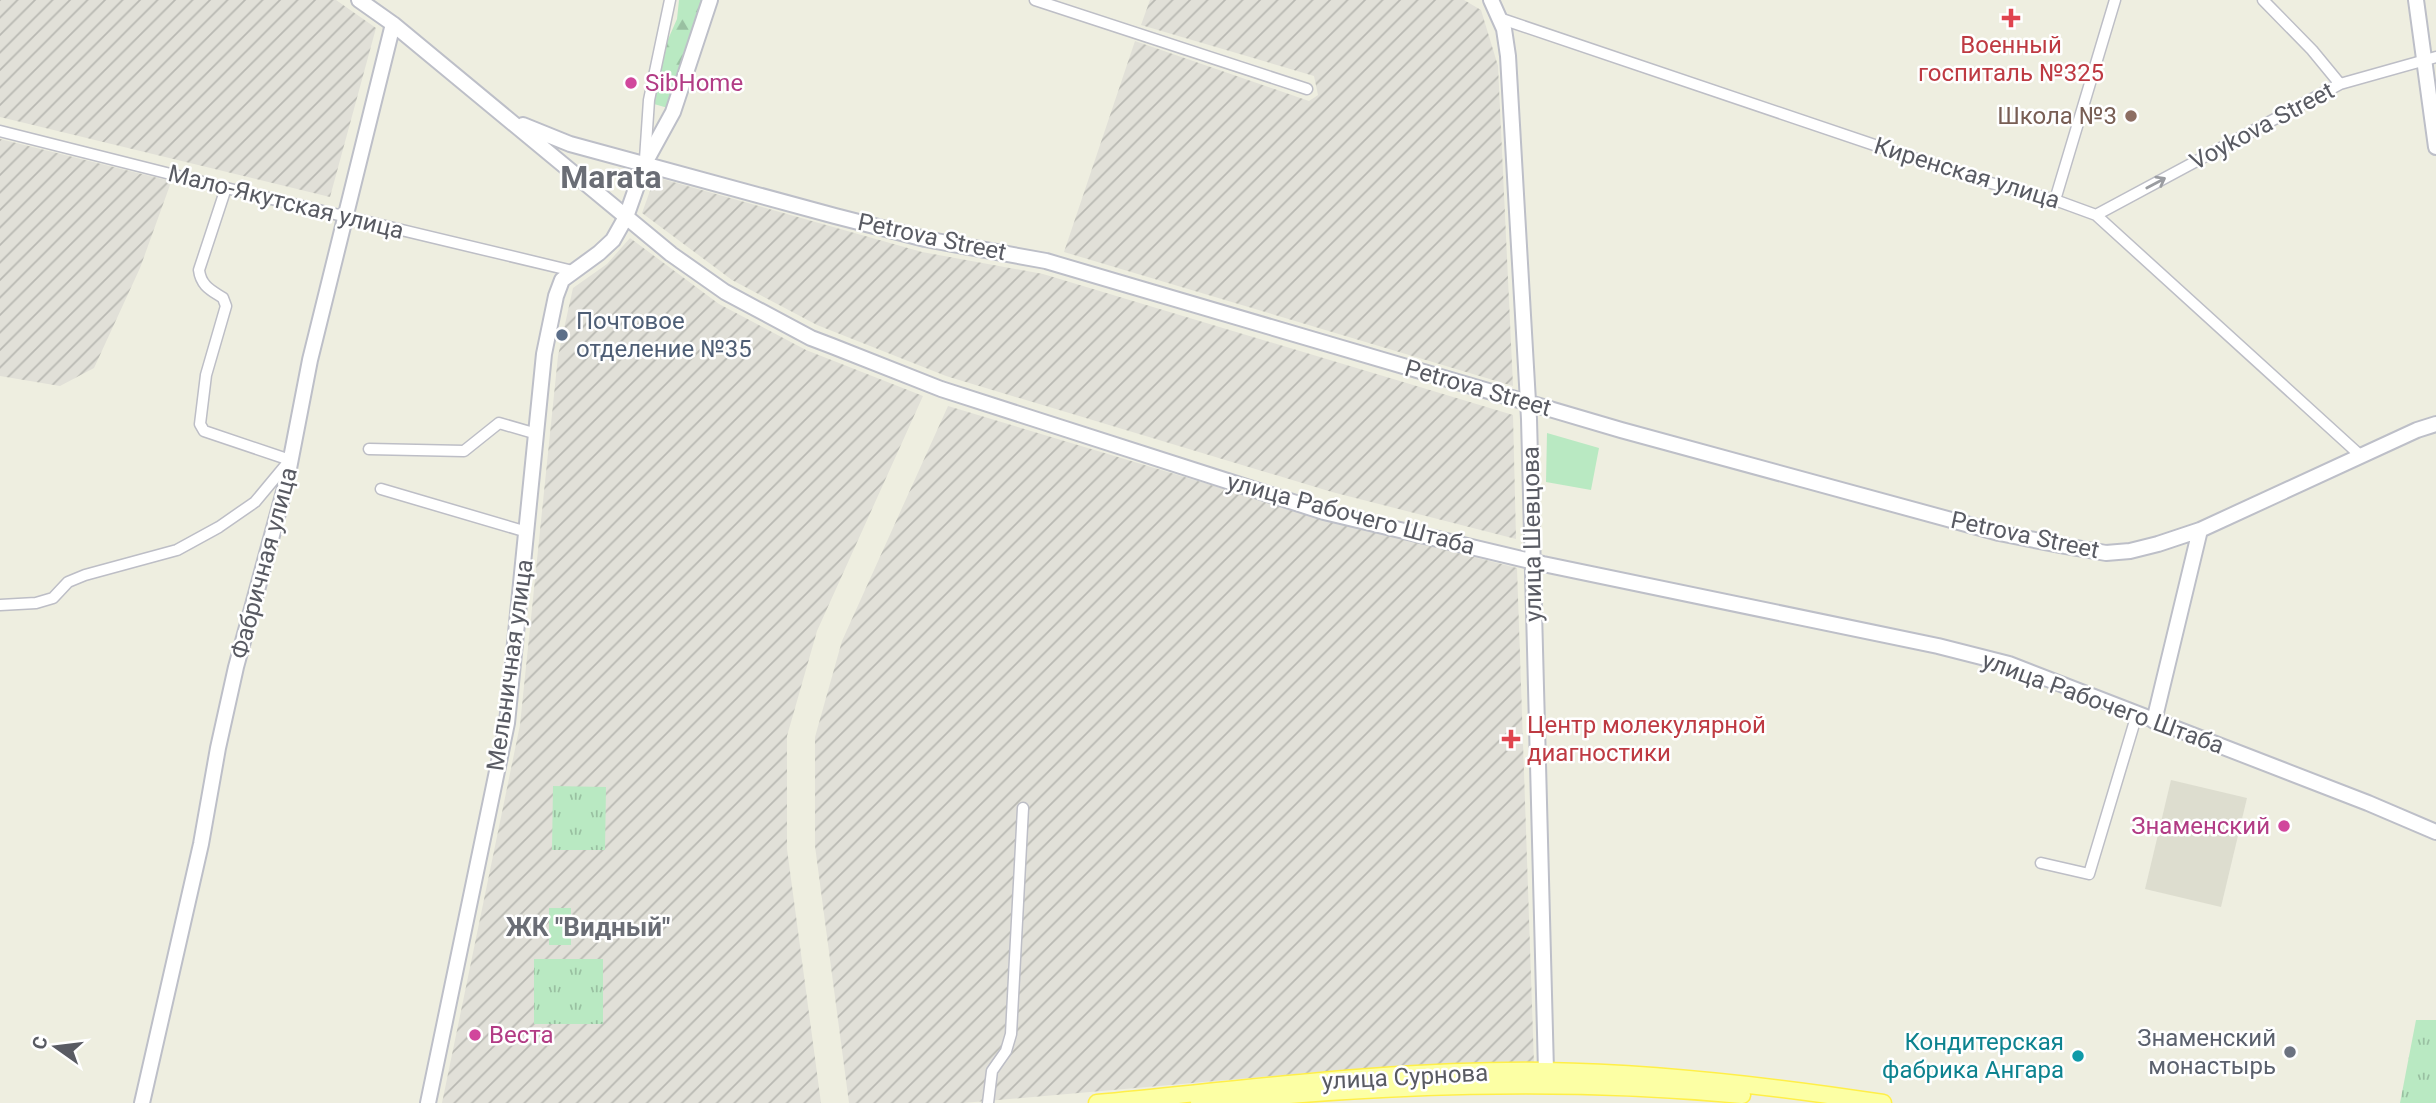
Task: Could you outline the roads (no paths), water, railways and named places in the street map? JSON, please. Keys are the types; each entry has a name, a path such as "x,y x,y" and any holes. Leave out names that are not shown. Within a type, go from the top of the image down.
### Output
{"main road":[{"name":"улица Сурнова","path":"1097,1103 1234,1088 1400,1075 1548,1078"},
{"name":"улица Сурнова","path":"1199,1103 1548,1078"},
{"path":"1548,1078 1809,1103"},
{"path":"1548,1078 1684,1078 1883,1103"}],"street":[{"name":"улица Рабочего Штаба","path":"359,0 393,24 510,119 671,254 725,292 811,338 941,389 1324,512 1531,561 1938,646 2009,664 2436,832"},
{"path":"645,163 649,100 670,0"},
{"path":"573,271 587,263 612,240 626,217 645,163 673,112 710,0"},
{"path":"1035,0 1307,89"},
{"name":"улица Шевцова","path":"1491,0 1504,30 1508,56 1528,403 1548,1078"},
{"path":"2055,200 2115,0"},
{"path":"2263,0 2312,50 2340,84"},
{"path":"2416,0 2431,58 2436,147"},
{"name":"Киренская улица","path":"1499,18 1972,178 2055,200 2096,215 2361,456"},
{"name":"Фабричная улица","path":"142,1103 201,844 230,694 290,460 344,216 393,24"},
{"name":"Voykova Street","path":"2096,215 2340,84 2431,58"},
{"name":"Petrova Street","path":"510,119 570,144 925,239 1046,261 1528,403 1861,496 1999,533 2106,553 2130,551 2200,530 2436,424"},
{"name":"Мало-Якутская улица","path":"0,131 573,271"},
{"path":"0,605 36,603 53,597 68,582 85,575 177,550 219,527 255,502 290,460 204,431 200,424 206,375 226,306 223,298 206,287 200,279 199,270 226,188"},
{"name":"Мельничная улица","path":"428,1103 507,723 544,354 556,296 562,280 573,271"},
{"path":"369,449 464,452 499,423 537,434"},
{"path":"381,489 527,532"},
{"path":"2154,721 2200,530"},
{"path":"2041,863 2089,874 2137,715"},
{"path":"988,1103 992,1071 1006,1051 1011,1034 1023,808"}],"place":[{"name":"Военный госпиталь №325","path":"2011,18"},
{"name":"SibHome","path":"631,83"},
{"name":"Школа №3","path":"2131,116"},
{"name":"Почтовое отделение №35","path":"562,335"},
{"name":"Центр молекулярной диагностики","path":"1511,739"},
{"name":"Знаменский","path":"2284,826"},
{"name":"Веста","path":"475,1035"},
{"name":"Знаменский монастырь","path":"2290,1052"},
{"name":"Кондитерская фабрика Ангара","path":"2078,1056"}],"district":[{"name":"Marata","path":"611,177"},
{"name":"ЖК \"Видный\"","path":"588,927"}]}
